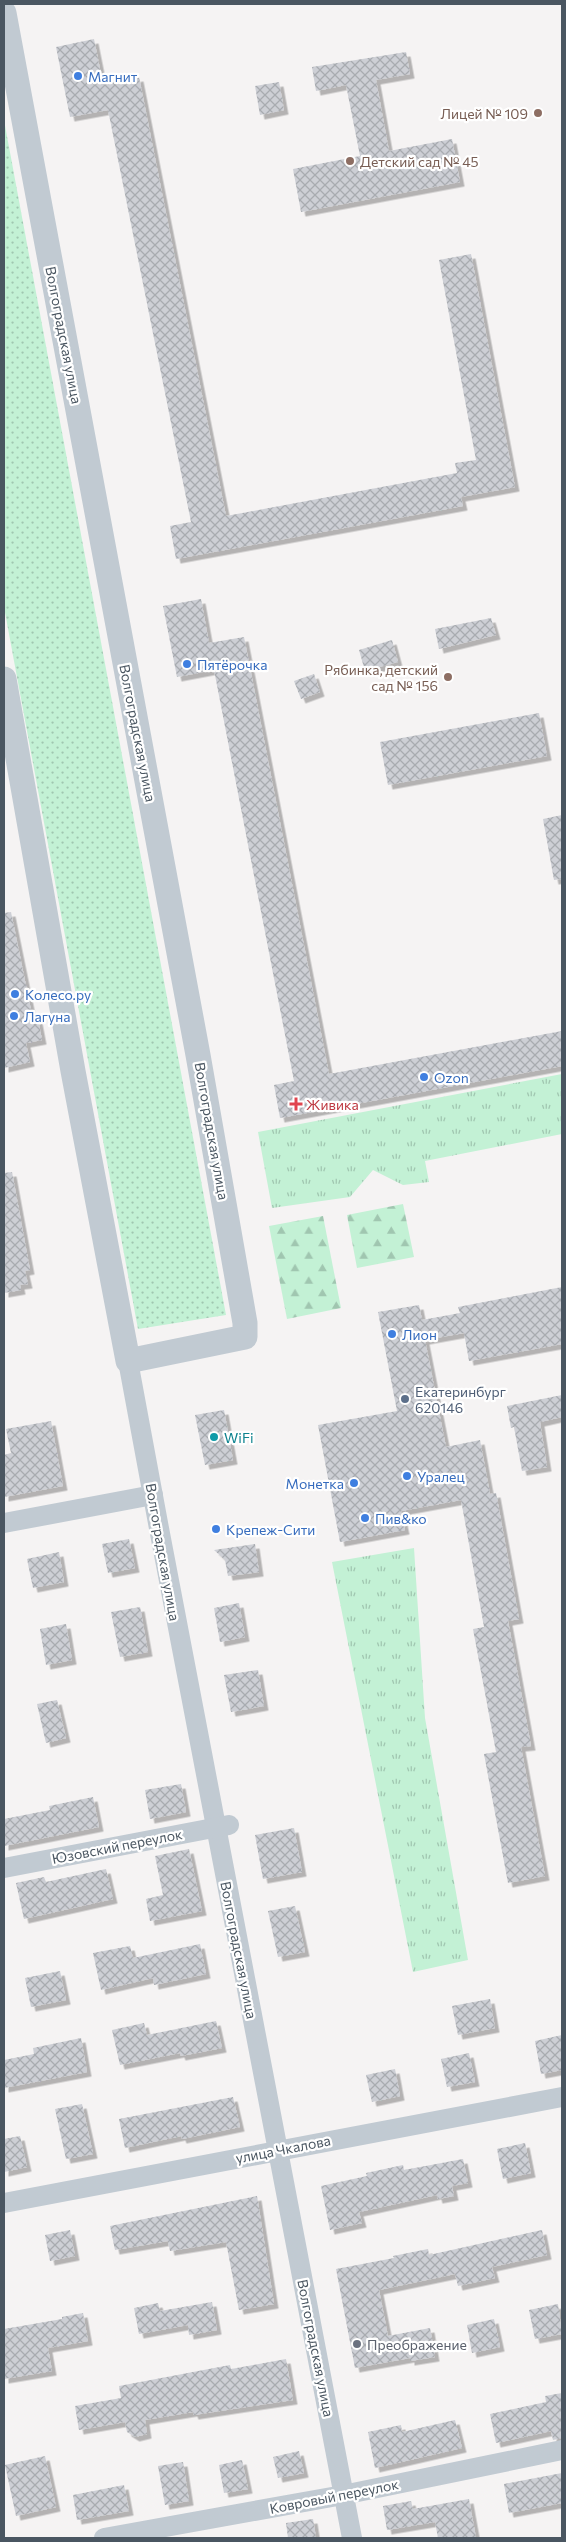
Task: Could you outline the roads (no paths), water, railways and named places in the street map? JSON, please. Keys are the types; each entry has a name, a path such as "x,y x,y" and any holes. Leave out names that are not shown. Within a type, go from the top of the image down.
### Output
{"street":[{"name":"Волгоградская улица","path":"4,13 203,1082 245,1323 245,1337 128,1361"},
{"name":"Волгоградская улица","path":"4,679 73,1071 153,1495 222,1826 279,2150 352,2538"},
{"path":"4,1523 153,1495"},
{"name":"Юзовский переулок","path":"4,1868 222,1826"},
{"name":"улица Чкалова","path":"4,2203 562,2097"},
{"name":"Ковровый переулок","path":"104,2538 344,2495 562,2450"}],"place":[{"name":"Магнит","path":"78,76"},
{"name":"Лицей № 109","path":"538,113"},
{"name":"Детский сад № 45","path":"350,161"},
{"name":"Пятёрочка","path":"187,664"},
{"name":"Рябинка, детский сад № 156","path":"448,677"},
{"name":"Колесо.ру","path":"15,994"},
{"name":"Лагуна","path":"14,1016"},
{"name":"Ozon","path":"424,1077"},
{"name":"Живика","path":"296,1104"},
{"name":"Лион","path":"392,1334"},
{"name":"Екатеринбург 620146","path":"405,1399"},
{"name":"WiFi","path":"214,1437"},
{"name":"Уралец","path":"407,1476"},
{"name":"Монетка","path":"354,1483"},
{"name":"Пив&ко","path":"365,1518"},
{"name":"Крепеж-Сити","path":"216,1529"},
{"name":"Преображение","path":"357,2344"}]}
